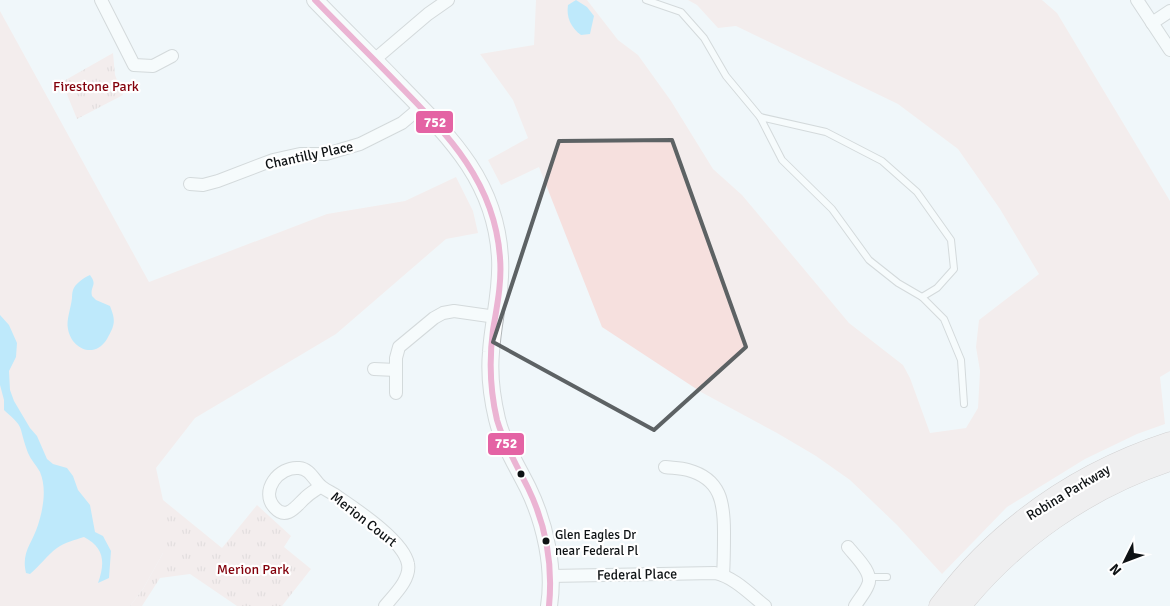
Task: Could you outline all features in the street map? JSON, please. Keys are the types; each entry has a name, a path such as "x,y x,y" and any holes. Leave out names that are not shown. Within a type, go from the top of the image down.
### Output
{"main road":[{"name":"Robina Parkway","path":"939,606 981,556 1022,520 1043,505 1100,471 1170,442"},
{"name":"Robina Parkway","path":"961,606 985,578 1008,556 1052,521 1097,492 1170,461"}],"street":[{"path":"102,0 134,66 152,66 172,56"},
{"path":"315,0 421,107 461,152 476,175 490,208 498,239 500,257 499,296 490,368 495,410 507,447 537,511 548,553 550,576 548,606"},
{"path":"374,60 428,14 448,0"},
{"path":"1137,0 1170,50"},
{"path":"1152,23 1170,11"},
{"name":"Chantilly Place","path":"190,184 203,185 218,182 273,160 300,154 326,154 360,144 402,123 421,107"},
{"path":"396,393 397,353 405,340 438,315 454,311 496,317"},
{"path":"374,369 396,370"},
{"path":"665,466 688,470 700,475 708,480 719,492 724,508 725,557 723,575 765,606"},
{"name":"Merion Court","path":"321,486 395,540 405,554 409,565 407,577 385,606"},
{"path":"848,547 870,577 868,586 855,606"},
{"name":"Federal Place","path":"550,576 707,572 723,575"}],"lane":[{"path":"646,0 681,12 704,38 726,76 760,117 782,160 832,209 869,260 898,283 922,297 944,319 961,360 964,404"},
{"path":"760,117 826,132 882,161 917,192 951,240 954,269 937,288 922,297"},
{"path":"870,577 888,577"}],"highlighted area":[{"path":"672,140 746,347 654,430 493,342 559,141"}],"green space":[{"path":"536,0 587,0 618,40 638,55 671,101 713,169 742,195 849,323 903,365 910,378 930,433 966,428 978,408 980,371 976,347 979,320 1039,274 1000,209 958,149 898,104 736,26 718,28 697,5 688,0 1042,0 1057,13 1170,201 1170,371 1160,377 1165,424 1137,434 1085,459 1007,507 942,574 897,525 850,480 816,456 701,392 602,327 539,167 501,185 488,160 528,138 513,100 480,54 534,45"},
{"path":"0,11 149,282 327,214 405,201 456,177 473,211 478,233 446,239 336,334 195,418 156,468 163,500 163,553 143,589 130,606 0,606"},
{"name":"Firestone Park","path":"113,53 115,75 123,95 77,119 62,82"},
{"name":"Merion Park","path":"163,500 222,548 257,505 291,536 284,547 311,569 282,606 237,606 190,574 160,578 142,606 130,606 143,589 163,553"}],"water":[{"path":"576,0 587,7 594,16 590,34 581,35 570,22 568,5"},
{"path":"90,275 94,284 92,296 96,300 110,306 114,319 107,339 96,349 90,350 78,346 74,342 68,329 68,318 73,290 80,281"},
{"path":"0,315 9,325 17,343 16,357 9,371 10,390 14,401 37,436 47,459 53,464 67,468 73,476 78,490 90,505 95,532 103,536 111,551 109,578 98,583 102,569 102,557 96,546 84,537 60,546 30,574 26,573 26,554 36,532 43,506 43,485 40,472 28,453 20,427 4,410 4,400 0,385"}],"transit line":[{"name":"752","path":"315,0 416,102 451,141 479,183 489,206 496,231 500,258 499,294 491,352 493,398 500,429 528,488 544,531 549,560 549,606"}],"place":[{"name":"Glen Eagles Dr near Federal Pl","path":"546,541"}]}
